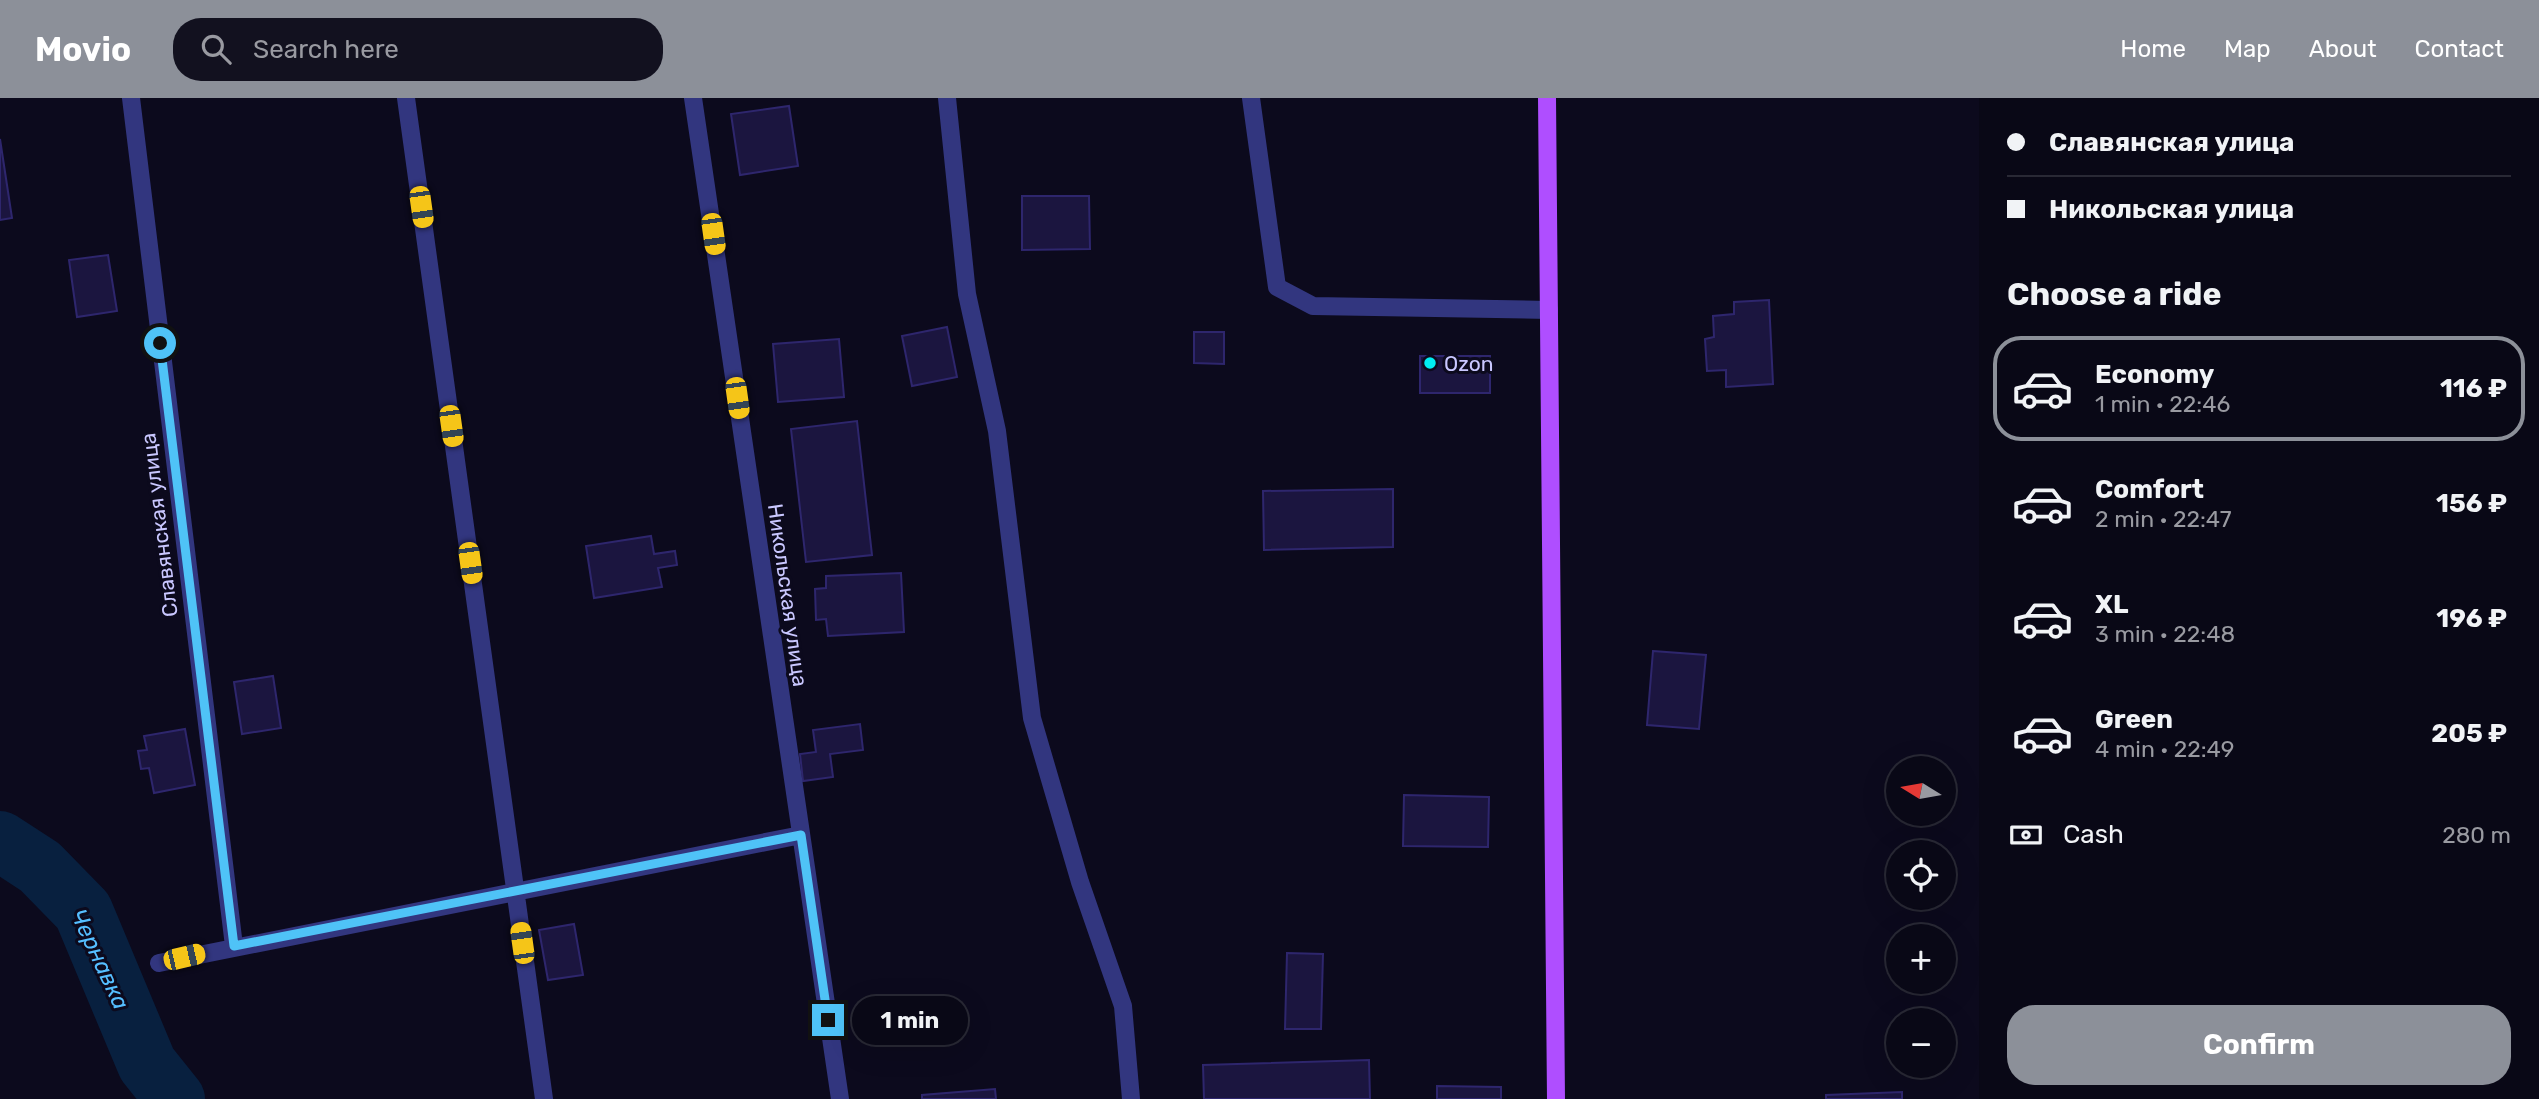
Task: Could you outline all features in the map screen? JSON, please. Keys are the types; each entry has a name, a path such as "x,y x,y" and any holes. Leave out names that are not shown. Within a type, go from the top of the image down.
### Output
{"main road":[{"path":"1547,98 1556,1099"}],"street":[{"name":"Славянская улица","path":"131,98 234,946"},
{"path":"407,98 544,1099"},
{"name":"Никольская улица","path":"693,98 840,1099"},
{"path":"947,98 967,294 998,430 1032,718 1080,882 1123,1006 1131,1099"},
{"path":"1251,98 1278,287 1313,306 1549,310"},
{"path":"159,963 801,835"}],"building":[{"path":"789,106 798,166 740,175 731,114"},
{"path":"0,139 12,218 0,220"},
{"path":"1022,196 1089,196 1090,249 1022,250"},
{"path":"108,255 117,311 77,317 69,260"},
{"path":"1769,300 1773,384 1726,387 1726,370 1707,371 1705,339 1714,337 1713,316 1734,314 1734,302"},
{"path":"947,327 957,377 912,386 902,336"},
{"path":"1194,332 1224,332 1224,364 1194,363"},
{"path":"839,339 844,397 778,402 773,344"},
{"path":"1420,356 1490,356 1490,393 1420,393"},
{"path":"857,421 872,555 806,562 791,429"},
{"path":"1393,489 1393,547 1264,550 1263,491"},
{"path":"651,536 654,554 675,551 677,565 658,568 662,587 594,598 586,546"},
{"path":"901,573 904,632 828,636 826,619 816,620 815,589 826,588 826,576"},
{"path":"1653,651 1706,655 1699,729 1647,725"},
{"path":"273,676 281,728 242,734 234,682"},
{"path":"860,724 863,750 830,754 833,777 803,781 800,754 816,752 813,730"},
{"path":"185,729 195,785 154,793 149,768 141,769 138,751 147,750 144,736"},
{"path":"1404,795 1489,797 1488,847 1403,846"},
{"path":"574,924 583,975 548,980 539,930"},
{"path":"1287,953 1323,954 1321,1029 1285,1029"},
{"path":"1369,1060 1370,1099 1204,1099 1203,1065"},
{"path":"1437,1086 1501,1087 1501,1099 1437,1099"},
{"path":"995,1089 996,1099 922,1099 922,1095"},
{"path":"1902,1092 1902,1099 1826,1099 1826,1095"}],"waterway":[{"name":"Чернавка","path":"0,841 40,867 83,911 147,1064 175,1099"}],"place":[{"name":"Ozon","path":"1430,363"}],"route":[{"path":"160,343 234,946 801,835 828,1020"}]}
